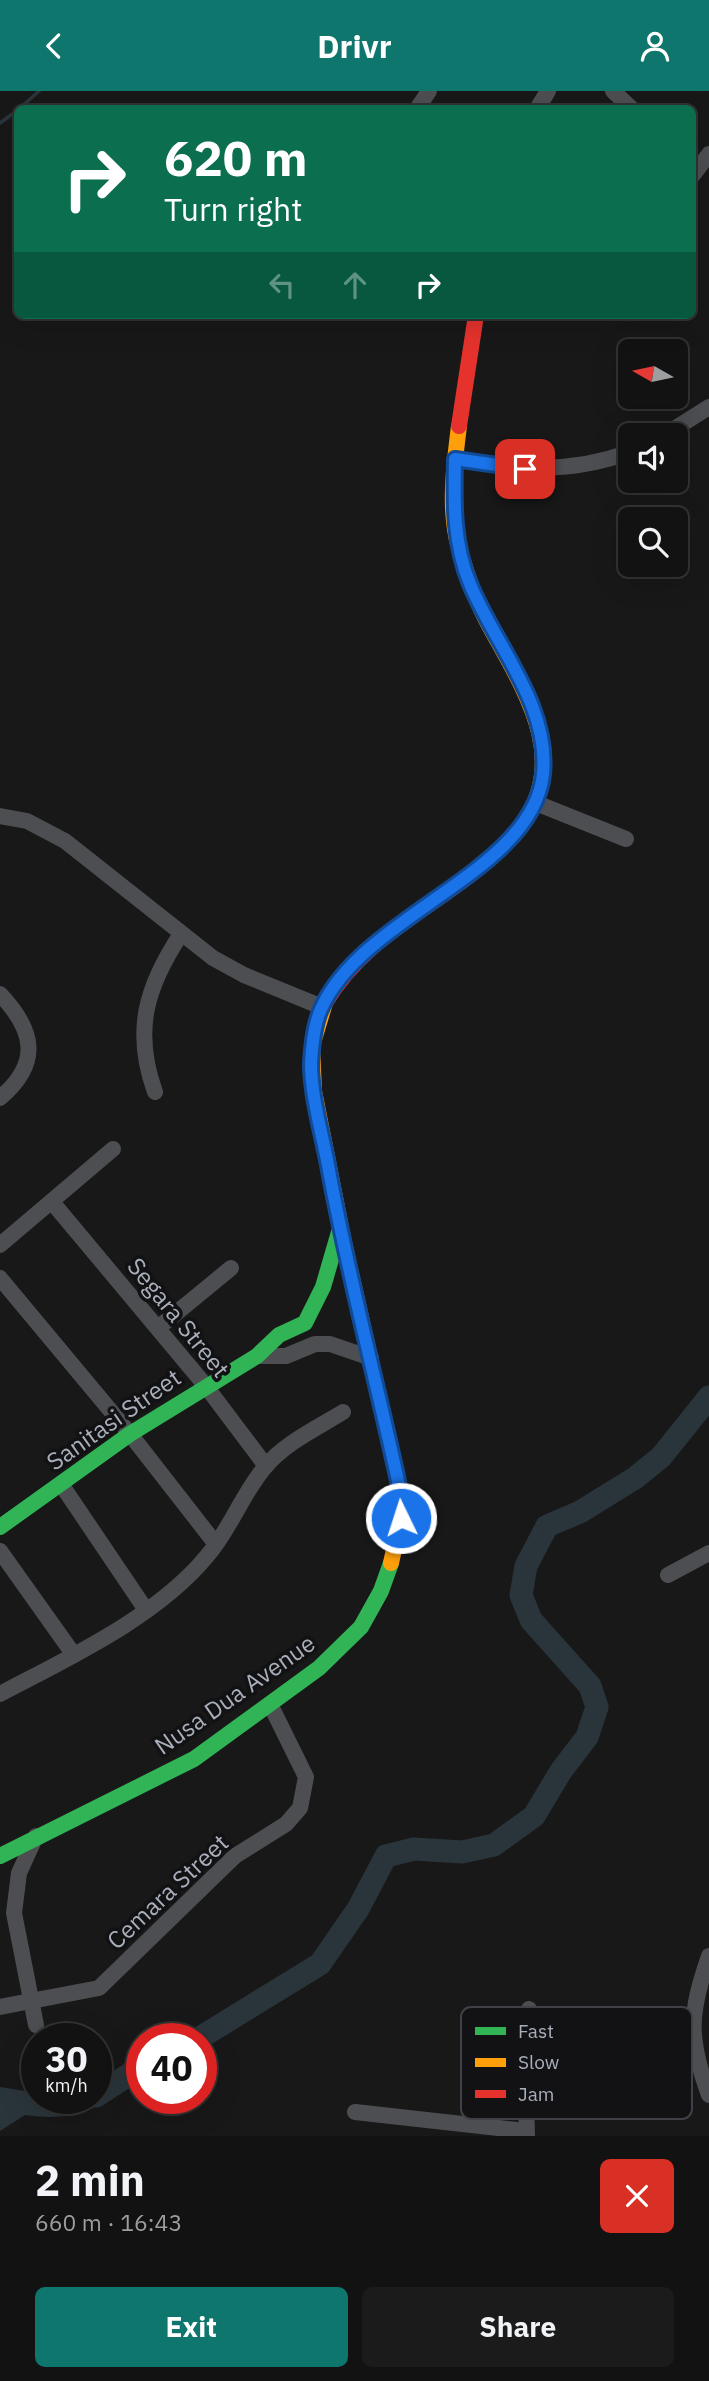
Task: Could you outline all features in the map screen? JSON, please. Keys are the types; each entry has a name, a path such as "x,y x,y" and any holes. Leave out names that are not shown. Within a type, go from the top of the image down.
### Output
{"street":[{"path":"613,91 628,105"},
{"path":"696,167 709,154"},
{"name":"Nusa Dua Avenue","path":"0,1856 194,1759 319,1668 361,1627 381,1591 395,1553 401,1518 398,1481 340,1230 311,1065 322,1007 342,976 371,946 509,844 536,803 543,775 542,736 530,702 469,582 454,524 455,459 476,319"},
{"path":"684,423 709,407"},
{"path":"455,459 525,469 560,469 598,464 618,456"},
{"path":"536,803 626,839"},
{"path":"0,816 27,821 55,835 180,934 244,975 322,1007"},
{"path":"155,1092 145,1064 142,1033 160,966 180,934"},
{"path":"0,994 16,1011 28,1039 28,1063 17,1083 0,1098"},
{"path":"3,1237 52,1202 113,1149"},
{"name":"Segara Street","path":"52,1202 205,1385 266,1466"},
{"path":"340,1230 323,1287 305,1323 315,1344 330,1344 371,1358"},
{"path":"158,1328 231,1268"},
{"path":"0,1278 131,1434 215,1543"},
{"name":"Sanitasi Street","path":"0,1527 131,1434 205,1385 257,1356 279,1335 305,1323"},
{"name":"Sanitasi Street","path":"257,1356 286,1356 315,1344"},
{"path":"0,1695 74,1655 146,1610 209,1555 266,1466 293,1442 343,1412"},
{"path":"61,1484 146,1610"},
{"path":"0,1551 74,1655"},
{"path":"668,1575 709,1553"},
{"name":"Cemara Street","path":"0,2007 99,1988 235,1856 286,1824 300,1808 306,1790 306,1777 270,1704"},
{"path":"36,1836 19,1873 14,1913 36,2023"},
{"path":"709,1956 692,2020 694,2055 709,2095"},
{"path":"355,2112 526,2134"}],"shaded area":[{"path":"126,2075 126,2088 112,2097 112,2078"},
{"path":"0,2087 21,2090 21,2114 74,2114 44,2117 25,2115 0,2131"}],"waterway":[{"path":"23,105 39,91"},
{"path":"0,123 14,113"},
{"path":"217,2027 320,1964 358,1909 386,1856 414,1849 462,1852 494,1845 534,1816 561,1771 587,1737 597,1707 590,1686 531,1620 521,1595 526,1566 547,1526 580,1512 635,1478 661,1457 709,1397"},
{"path":"112,2086 126,2077"}],"traffic: fast":[{"path":"0,1527 130,1434 257,1356 279,1335 305,1323 323,1287 339,1232"},
{"path":"0,1856 194,1759 319,1668 361,1627 381,1591 391,1563"}],"traffic: slow":[{"path":"459,426 453,503 459,548 480,608 528,699 542,749 542,774 536,799 522,824"},
{"path":"325,1003 312,1046 314,1091 344,1243 398,1481 401,1518 391,1563"}],"traffic: jam":[{"path":"459,426 475,319"},
{"path":"325,1003 345,975 368,951 475,871 500,849 522,824"}],"route":[{"path":"401,1518 398,1481 340,1230 313,1084 313,1047 322,1007 342,976 371,946 509,844 536,803 543,775 542,736 530,702 469,582 454,524 455,459 525,469"}]}
